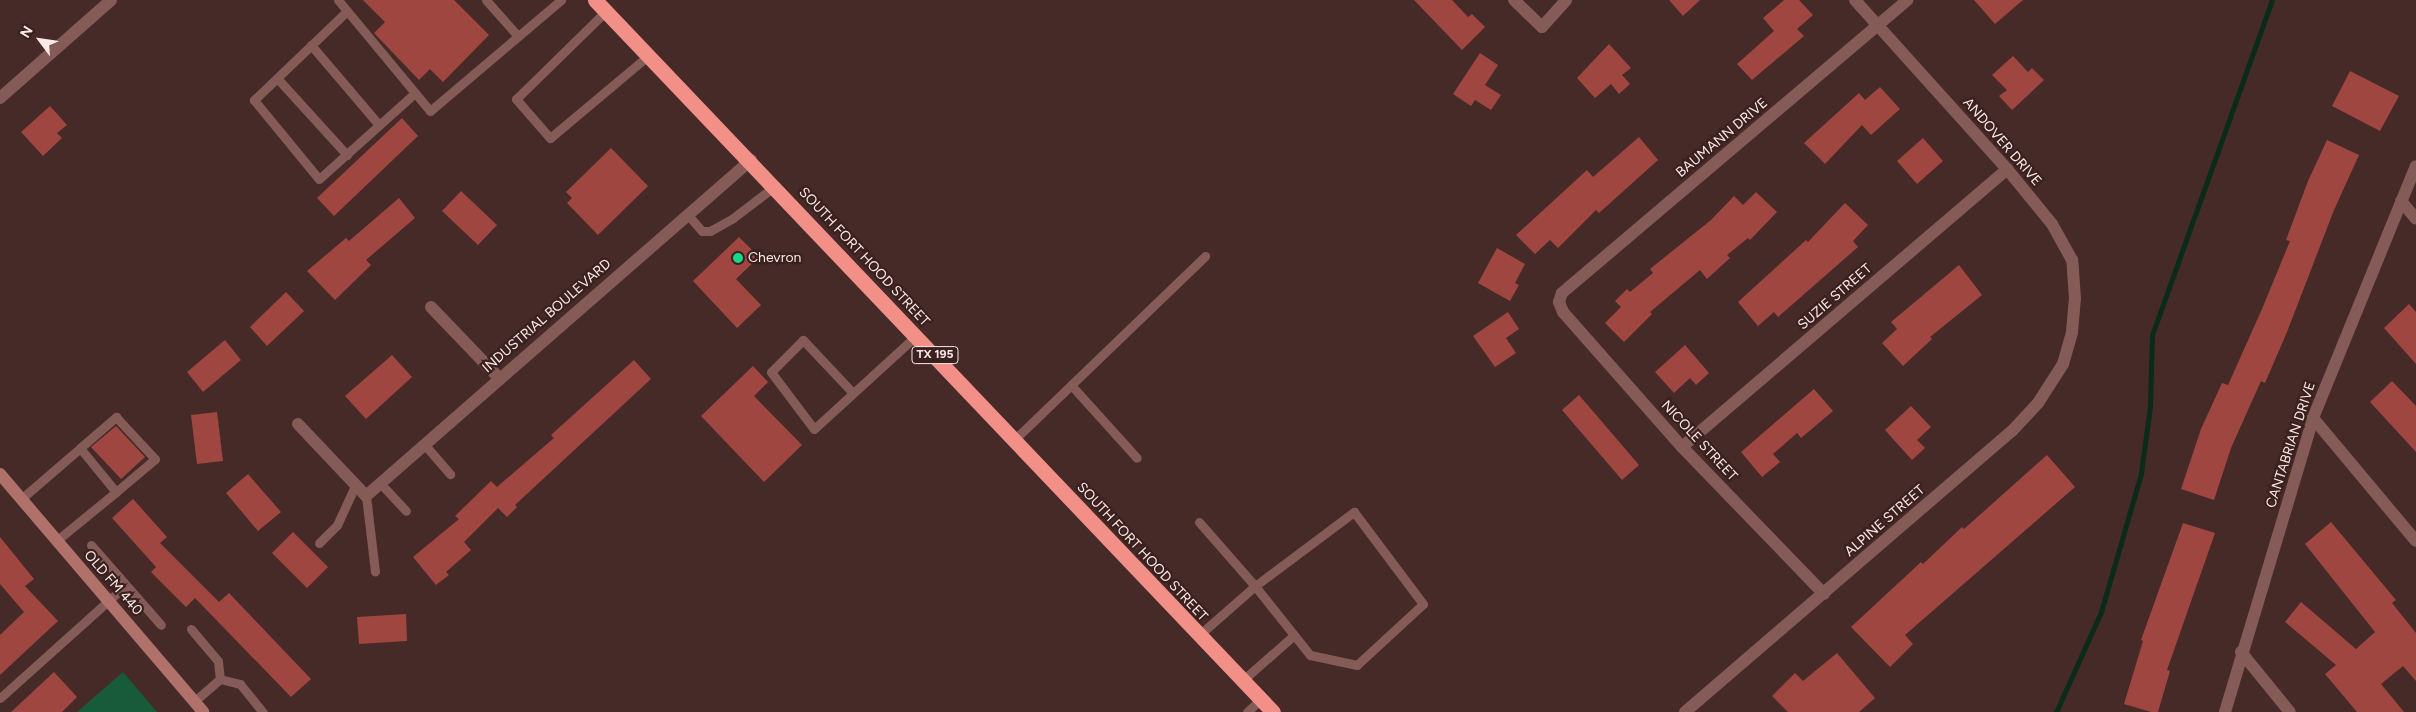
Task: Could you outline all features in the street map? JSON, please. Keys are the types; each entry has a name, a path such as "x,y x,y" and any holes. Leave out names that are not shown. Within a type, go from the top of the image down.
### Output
{"highway":[{"name":"SOUTH FORT HOOD STREET","path":"600,5 751,160 1198,636 1274,712"}],"street":[{"path":"0,98 111,0"},
{"path":"1514,0 1542,27 1566,0"},
{"name":"ANDOVER DRIVE","path":"1855,0 2007,169 2052,224 2072,260 2075,299 2072,328"},
{"name":"BAUMANN DRIVE","path":"1559,302 1562,294 1908,0"},
{"name":"INDUSTRIAL BOULEVARD","path":"366,496 751,160"},
{"name":"CANTABRIAN DRIVE","path":"2225,712 2241,652 2313,418 2416,166"},
{"name":"SUZIE STREET","path":"1682,447 2007,169"},
{"path":"2401,201 2416,220"},
{"name":"NICOLE STREET","path":"1559,302 1563,312 1682,447 1824,594"},
{"path":"431,307 499,378"},
{"name":"ALPINE STREET","path":"1685,712 2012,431 2038,404 2062,364 2072,328"},
{"path":"2313,418 2416,541"},
{"path":"298,424 366,496"},
{"name":"OLD FM 440","path":"1,477 203,712"},
{"path":"2241,652 2290,712"}],"lane":[{"path":"338,0 430,111 561,0"},
{"path":"486,0 518,36"},
{"path":"600,5 516,99 550,138 649,55"},
{"path":"346,11 254,100 319,179 415,93"},
{"path":"311,44 379,125"},
{"path":"277,78 347,155"},
{"path":"688,215 702,231 710,231 733,218 775,186"},
{"path":"1015,439 1205,256"},
{"path":"853,393 803,340 771,372 814,429 916,336"},
{"path":"1071,385 1137,458"},
{"path":"21,499 116,417 155,459 56,541"},
{"path":"424,444 450,474"},
{"path":"80,448 116,492"},
{"path":"380,483 406,511"},
{"path":"319,543 337,525 355,486"},
{"path":"366,496 374,572"},
{"path":"1198,636 1256,586 1354,512 1423,604 1357,665 1310,655 1256,586 1199,522"},
{"path":"91,545 161,625"},
{"path":"0,698 126,585"},
{"path":"191,629 218,661 220,680"},
{"path":"1243,680 1294,635"},
{"path":"194,702 220,680"},
{"path":"220,680 240,684 263,712"},
{"path":"1247,712 1262,699"}],"green space":[{"path":"123,672 157,712 77,712"}],"building":[{"path":"363,0 454,0 489,35 443,82 430,69 419,80 374,33 385,22"},
{"path":"1414,0 1452,0 1468,17 1472,14 1485,27 1462,50"},
{"path":"1669,0 1700,0 1683,16"},
{"path":"1784,0 1799,0 1813,15 1797,29 1804,36 1752,80 1737,64 1774,31 1763,18"},
{"path":"1974,0 2023,0 1995,24"},
{"path":"1609,44 1631,68 1622,75 1630,84 1619,94 1611,84 1595,98 1577,78"},
{"path":"1480,53 1498,65 1485,85 1501,95 1491,110 1475,100 1471,106 1453,94"},
{"path":"2013,56 2028,72 2032,68 2044,80 2012,110 1999,96 2007,90 1992,75"},
{"path":"2350,71 2399,96 2380,131 2332,106"},
{"path":"1880,87 1900,109 1871,135 1862,125 1825,164 1804,143 1859,93 1865,100"},
{"path":"50,106 67,125 57,133 62,138 43,156 21,132"},
{"path":"402,118 418,136 334,216 317,198"},
{"path":"1639,137 1658,160 1599,213 1596,210 1558,248 1550,240 1535,254 1516,235 1587,170 1593,177"},
{"path":"1923,138 1943,161 1917,184 1897,161"},
{"path":"2327,140 2359,155 2334,210 2287,332 2265,383 2261,381 2231,448 2214,500 2181,489 2201,429 2222,383 2228,385 2262,309 2290,241 2286,240 2308,181"},
{"path":"611,148 648,186 598,235 567,203 572,198 566,192"},
{"path":"461,191 497,225 478,245 442,211"},
{"path":"1756,192 1777,212 1750,240 1748,238 1727,255 1730,258 1707,279 1700,270 1650,312 1652,314 1624,342 1605,323 1621,307 1615,301 1627,289 1630,292 1653,273 1650,269 1711,220 1734,196 1743,205"},
{"path":"399,198 415,218 366,260 371,265 335,300 307,271 346,238 349,241"},
{"path":"1845,203 1868,225 1853,241 1858,247 1778,317 1774,312 1758,326 1738,302 1806,240 1808,242"},
{"path":"739,237 759,257 736,279 761,305 737,328 693,281"},
{"path":"1497,248 1525,264 1515,283 1519,285 1510,301 1478,283"},
{"path":"1959,265 1982,295 1930,337 1932,339 1903,366 1882,343 1897,329 1891,322"},
{"path":"286,292 304,311 267,346 250,327"},
{"path":"2409,304 2416,312 2416,364 2384,328"},
{"path":"1508,312 1519,329 1506,338 1516,353 1495,367 1473,336"},
{"path":"225,340 241,360 203,392 187,372"},
{"path":"1685,345 1709,373 1696,385 1690,378 1674,393 1655,372"},
{"path":"392,355 412,377 366,419 345,396"},
{"path":"634,360 651,379 515,505 517,507 507,517 498,508 464,542 471,550 446,572 449,575 436,585 413,557 459,519 455,516 491,481 497,487 554,438 551,435"},
{"path":"753,366 768,382 754,396 802,445 764,482 701,416"},
{"path":"2392,381 2416,406 2416,452 2370,402"},
{"path":"1814,389 1833,411 1801,438 1797,433 1773,454 1780,462 1762,477 1741,452"},
{"path":"1579,395 1639,465 1622,480 1562,410"},
{"path":"1911,406 1931,427 1917,440 1925,448 1912,460 1885,430"},
{"path":"217,412 223,461 197,464 191,415"},
{"path":"116,426 145,457 121,479 91,447"},
{"path":"2047,455 2075,487 1905,635 1913,644 1890,667 1851,627 1921,562 1923,564 1962,527 1964,529"},
{"path":"248,474 281,512 258,531 226,493"},
{"path":"133,499 167,537 160,543 219,602 229,593 311,679 291,697 195,598 186,607 151,572 156,567 112,518"},
{"path":"2331,522 2396,600 2392,603 2416,633 2416,681 2403,666 2381,684 2404,712 2357,712 2325,674 2336,665 2285,622 2301,602 2356,649 2375,632 2305,544"},
{"path":"2183,523 2215,533 2167,670 2170,671 2158,712 2151,712 2124,704 2143,641 2141,640"},
{"path":"293,532 328,567 307,588 272,553"},
{"path":"0,537 34,579 25,586 58,621 0,675 0,635 24,612 0,584"},
{"path":"406,614 407,641 359,644 357,617"},
{"path":"1837,653 1875,698 1859,712 1788,712 1772,696 1795,673 1803,681"},
{"path":"54,672 77,697 62,712 11,712"}],"waterway":[{"path":"2056,712 2101,612 2141,473 2150,406 2152,335 2272,0"}],"place":[{"name":"Chevron","path":"738,258"}]}
